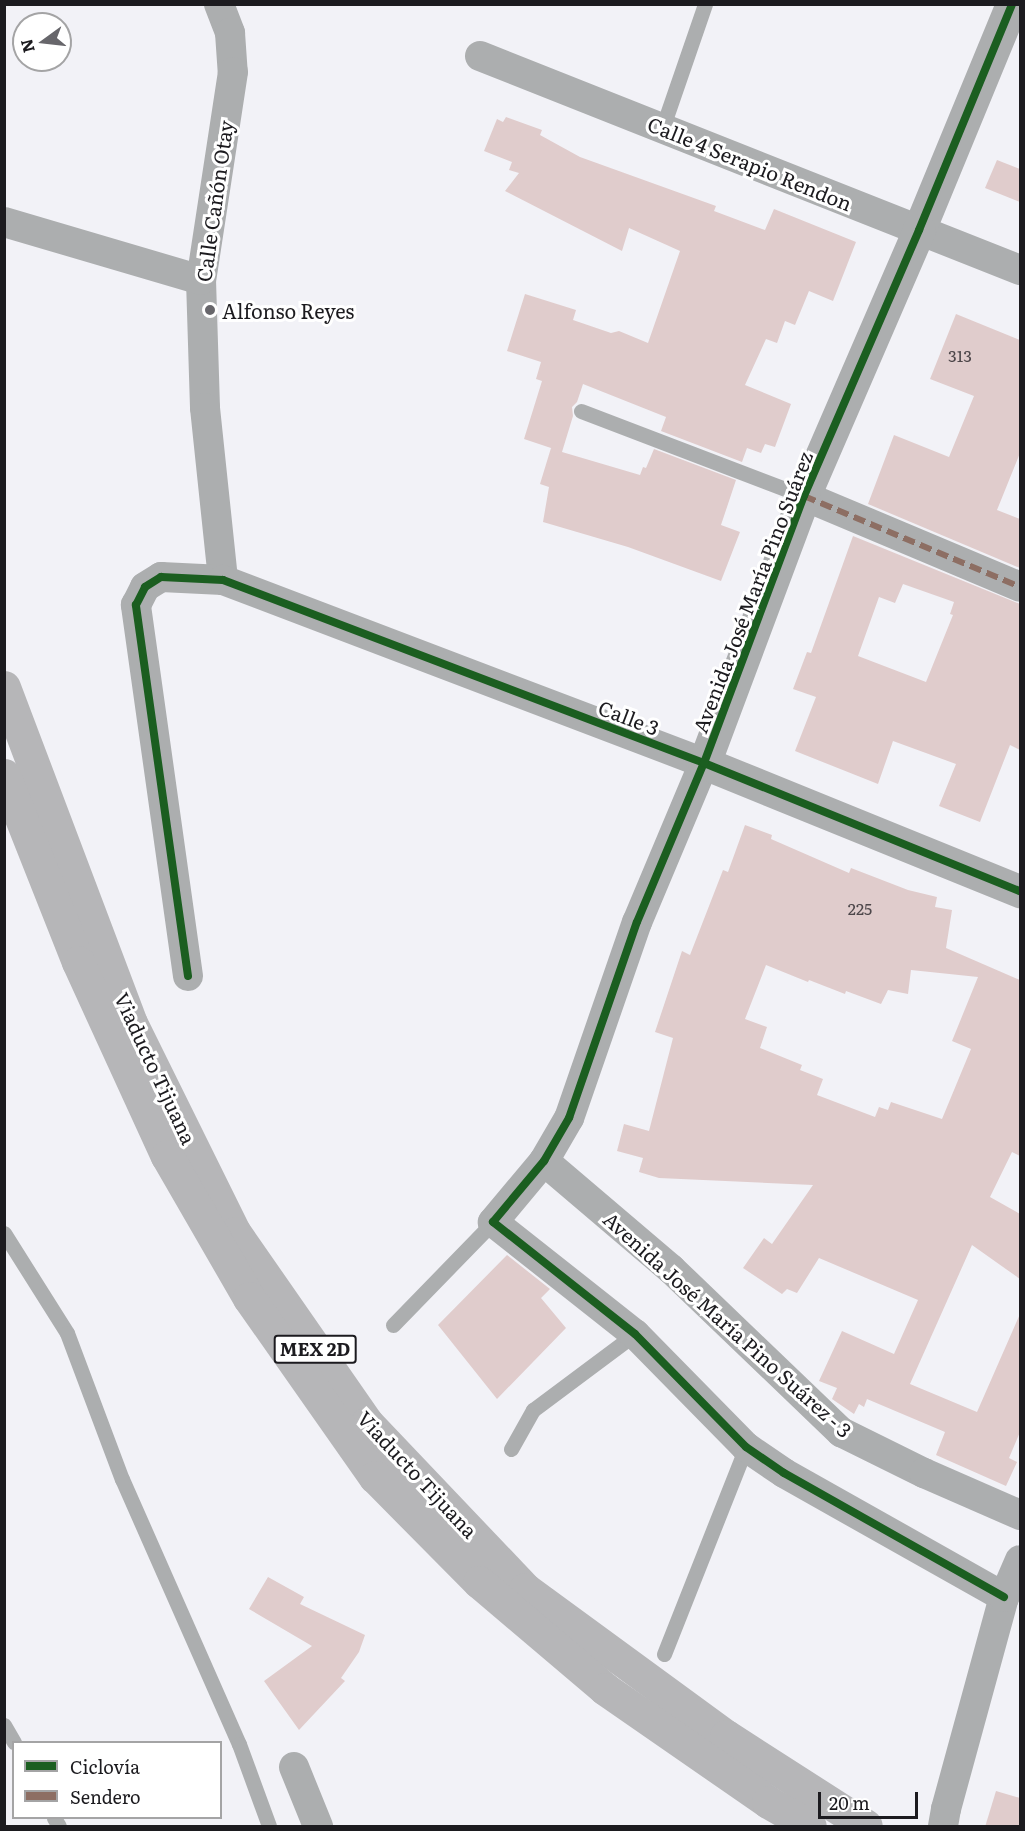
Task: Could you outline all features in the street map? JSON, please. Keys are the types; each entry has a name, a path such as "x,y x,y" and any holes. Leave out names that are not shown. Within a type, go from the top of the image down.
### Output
{"highway":[{"name":"Viaducto Tijuana","path":"4,687 131,1023 235,1233 367,1423 525,1589 726,1736 866,1827"},
{"name":"Viaducto Tijuana","path":"4,775 78,962 167,1156 249,1298 375,1477 478,1582 605,1689 768,1802 810,1827"}],"street":[{"name":"Calle Cañón Otay","path":"219,4 230,33 234,72 201,280 205,408 223,580"},
{"name":"Avenida José María Pino Suárez","path":"499,1216 544,1161 569,1118 637,922 704,763 804,496 920,230 1012,4"},
{"name":"Calle 4 Serapio Rendon","path":"480,56 1020,270"},
{"path":"4,222 201,280"},
{"path":"804,496 1020,587"},
{"name":"Calle 3","path":"188,976 136,606 145,587 161,577 223,580 704,763 1020,891"},
{"name":"Avenida José María Pino Suárez - 3","path":"544,1161 671,1269 841,1432 924,1473 1020,1515"},
{"path":"499,1216 634,1334 746,1447 784,1473 1012,1601"},
{"path":"944,1827 946,1809 1012,1601 1020,1560"},
{"path":"294,1767 318,1827"}],"lane":[{"path":"662,129 705,4"},
{"path":"581,411 804,496"},
{"path":"393,1325 499,1216"},
{"path":"4,1233 67,1333 122,1479 239,1744 269,1827"},
{"path":"511,1449 533,1410 634,1334"},
{"path":"664,1654 746,1447"},
{"path":"4,1725 13,1741"}],"building":[{"path":"506,117 542,130 540,135 580,157 716,206 714,211 765,230 774,209 856,242 833,301 809,291 795,325 785,321 777,343 766,339 745,385 791,404 775,447 765,444 761,453 747,448 742,462 661,431 666,417 583,384 577,402 572,407 573,416 562,452 640,475 643,467 646,468 654,449 736,480 721,525 740,532 721,581 628,547 543,522 549,487 540,484 551,448 524,439 542,381 536,379 541,362 507,351 525,294 576,310 573,320 611,333 619,331 648,343 680,251 629,228 622,251 505,191 519,173 509,170 512,162 484,151 497,119 503,122"},
{"path":"997,160 1020,169 1020,202 985,188"},
{"path":"956,314 1020,340 1020,453 997,510 1020,519 1020,568 868,504 894,435 949,457 974,396 930,379"},
{"path":"853,536 1020,604 1020,750 1010,745 980,822 939,806 956,764 893,741 878,784 795,751 816,697 793,689 807,652 811,653","holes":["903,584 954,602 950,614 953,615 926,682 858,656 879,597 895,603"]},
{"path":"745,825 772,835 771,839 849,873 851,868 908,890 937,897 935,907 952,910 946,948 1020,980 1020,1156 1012,1152 990,1197 1020,1214 1020,1279 972,1245 910,1384 977,1412 1020,1314 1020,1432 1009,1458 1017,1462 1006,1486 936,1455 945,1432 867,1399 864,1407 859,1404 854,1414 832,1399 837,1388 819,1381 842,1331 894,1354 918,1300 819,1258 797,1293 787,1289 782,1294 743,1268 764,1238 772,1244 813,1185 659,1178 639,1172 643,1158 617,1151 624,1124 649,1131 673,1038 655,1032 682,951 690,955 723,870 728,872","holes":["766,965 808,982 809,980 845,994 846,991 881,1004 888,990 908,994 911,970 978,977 952,1041 971,1049 942,1119 891,1102 888,1110 879,1107 875,1117 817,1095 823,1079 800,1070 802,1065 760,1048 767,1027 745,1019"]},
{"path":"507,1255 550,1289 541,1298 566,1328 497,1399 438,1325"},
{"path":"268,1577 304,1597 300,1604 365,1635 359,1652 341,1678 345,1681 299,1730 264,1681 312,1646 249,1609"},
{"path":"996,1791 1020,1798 1020,1827 985,1827"}],"marked path":[{"path":"804,496 1020,587"}],"cycle path":[{"path":"1004,1597 784,1473 746,1447 635,1334 493,1222 544,1161 569,1118 637,922 704,763 804,496 919,230 1012,4"},
{"path":"188,976 136,605 145,587 161,577 223,580 704,763 1020,891"}],"place":[{"name":"Alfonso Reyes","path":"210,310"}]}
